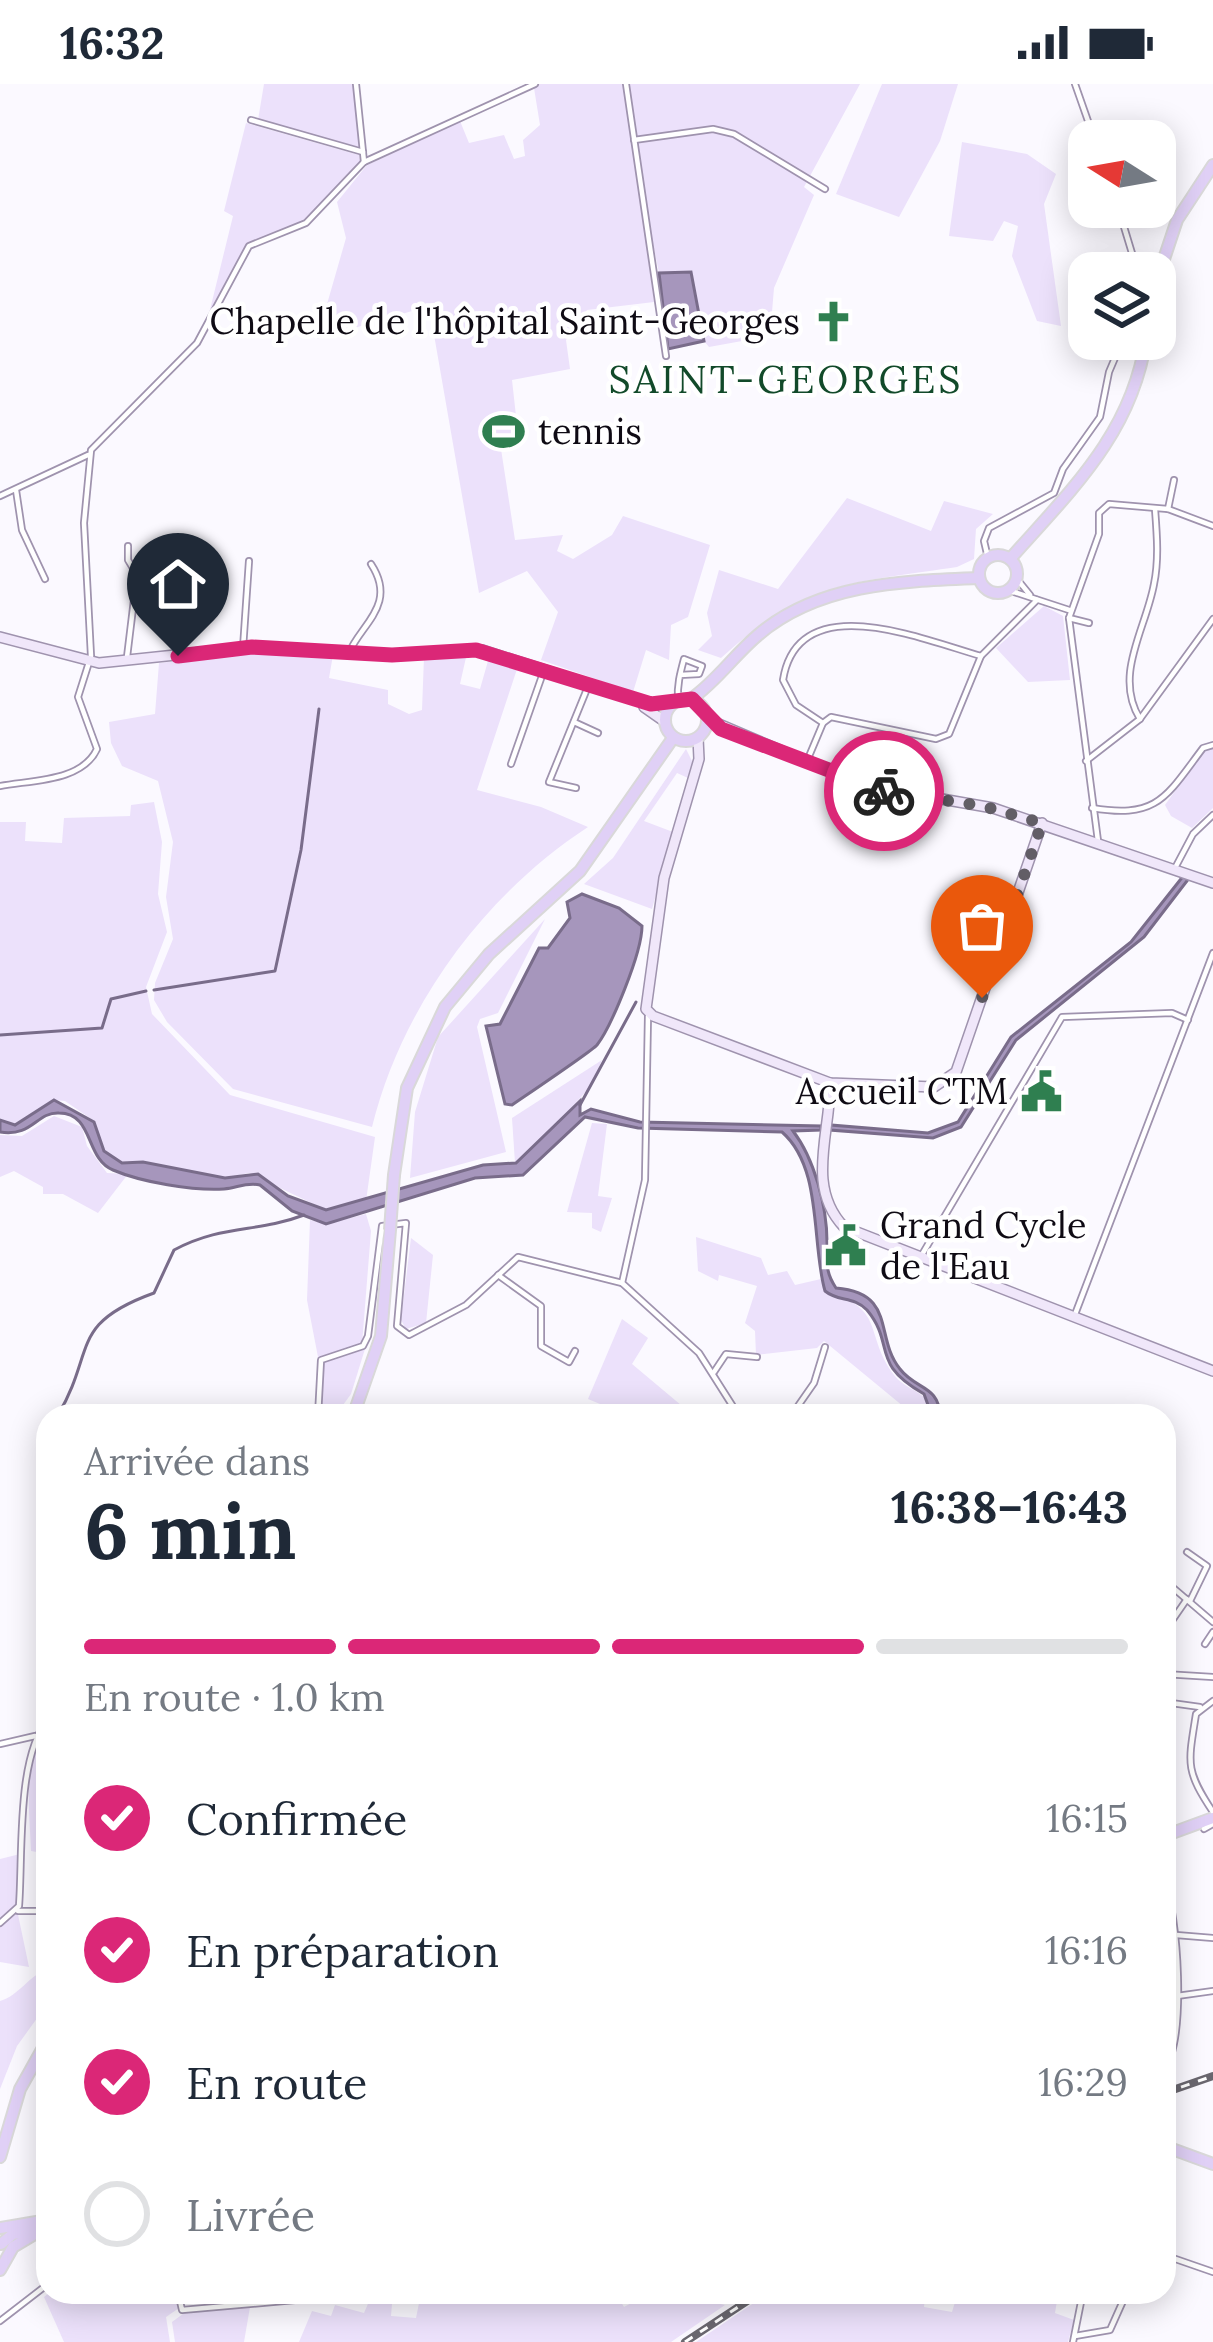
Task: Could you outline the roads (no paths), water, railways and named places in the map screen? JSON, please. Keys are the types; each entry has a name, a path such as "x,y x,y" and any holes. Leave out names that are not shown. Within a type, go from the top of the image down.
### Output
{"main road":[{"path":"1165,252 1169,236 1213,165"},
{"path":"979,578 991,592 1012,585 1010,559 1082,482 1114,435 1141,360"},
{"path":"979,578 988,558 1010,559"},
{"path":"690,738 664,721 680,701 719,676 762,631 822,599 856,589 979,578"},
{"path":"357,1404 381,1336 394,1175 407,1088 445,1007 489,954 580,871 690,738 706,714 719,676"},
{"path":"680,701 706,714"},
{"path":"1176,1835 1209,1814"},
{"path":"0,2157 20,2090 36,2061"},
{"path":"1176,2150 1213,2164"},
{"path":"0,2239 36,2228"},
{"path":"0,2270 13,2247 36,2232"}],"street":[{"path":"356,84 364,162"},
{"path":"0,496 88,455 197,343 249,246 306,223 364,162 535,84"},
{"path":"626,84 666,356"},
{"path":"1075,84 1088,120"},
{"path":"251,120 363,152"},
{"path":"634,140 712,129 734,134 825,188"},
{"path":"988,558 984,541 989,528 1051,496 1063,469 1089,438 1116,360"},
{"path":"0,786 72,773 94,758 97,741 78,697 91,648 84,540 88,455"},
{"path":"1168,509 1174,480"},
{"path":"16,490 22,530 45,579"},
{"path":"1097,842 1069,614 1100,534 1099,513 1108,504 1155,507 1212,528"},
{"path":"1140,719 1129,702 1130,667 1155,582 1155,507"},
{"path":"125,662 137,575 128,560 128,547"},
{"path":"243,648 249,561"},
{"path":"349,653 369,629 377,608 379,581 371,565"},
{"path":"1012,585 1035,600"},
{"path":"1012,585 1089,623"},
{"path":"806,763 823,723 831,718 943,737 954,725 981,656 1035,600"},
{"path":"1086,761 1140,719 1213,620"},
{"path":"823,723 796,706 783,680 793,649 809,636 849,624 867,626 981,656"},
{"path":"0,638 89,662 243,648 349,653 476,650 651,704 680,701 680,675"},
{"path":"511,764 545,668"},
{"path":"589,684 664,721"},
{"path":"576,788 549,782 589,684"},
{"path":"706,714 794,758 880,790 983,806 1209,882"},
{"path":"574,722 598,733"},
{"path":"622,1283 645,1180 644,1025 649,1014 645,1002 658,912 697,766 690,738 794,758"},
{"path":"1092,808 1129,814 1144,811 1164,800 1203,748 1213,745"},
{"path":"1174,870 1193,834 1213,815"},
{"path":"649,1014 830,1083 934,1087 956,1072 1042,823"},
{"path":"1074,1318 1213,952"},
{"path":"920,1258 1062,1018 1172,1013 1188,1020"},
{"path":"830,1083 821,1172 834,1216 854,1234 1213,1371"},
{"path":"645,1141 654,1141"},
{"path":"319,1404 321,1360 363,1346 368,1336 376,1236 382,1226 406,1223 397,1326 402,1333 438,1324 518,1257 622,1283 713,1370 732,1404"},
{"path":"498,1275 541,1306 541,1346 569,1362 574,1351"},
{"path":"799,1404 814,1383 825,1347"},
{"path":"702,1376 726,1354 757,1358"},
{"path":"1176,1617 1207,1565 1187,1552"},
{"path":"1176,1590 1213,1622"},
{"path":"1205,1644 1213,1632"},
{"path":"1176,1675 1213,1677"},
{"path":"1176,1704 1200,1707 1213,1701"},
{"path":"1200,1707 1188,1765 1209,1814"},
{"path":"0,1744 36,1736 18,1911"},
{"path":"0,1923 18,1911 36,1911"},
{"path":"1176,1934 1213,1938"},
{"path":"1176,1971 1176,2012"},
{"path":"1178,1996 1213,1991"},
{"path":"1176,2259 1213,2272"},
{"path":"0,2321 36,2293"},
{"path":"181,2304 182,2310 250,2304"},
{"path":"1081,2304 1074,2339 1110,2330 1122,2304"}],"waterway":[{"path":"154,990 275,971 301,850 319,709"},
{"path":"0,1035 102,1028 111,999 146,991"},
{"path":"580,1105 636,1002"},
{"path":"64,1404 96,1328 108,1316 154,1293 174,1250 208,1236 304,1215"}],"railway":[{"path":"1176,2089 1213,2076"},
{"path":"685,2342 743,2304"}],"place":[{"name":"Chapelle de l'hôpital Saint-Georges","path":"834,321"},
{"name":"tennis","path":"504,431"},
{"name":"Accueil CTM","path":"1042,1091"},
{"name":"Grand Cycle de l'Eau","path":"846,1246"}],"district":[{"name":"SAINT-GEORGES","path":"786,379"}]}
